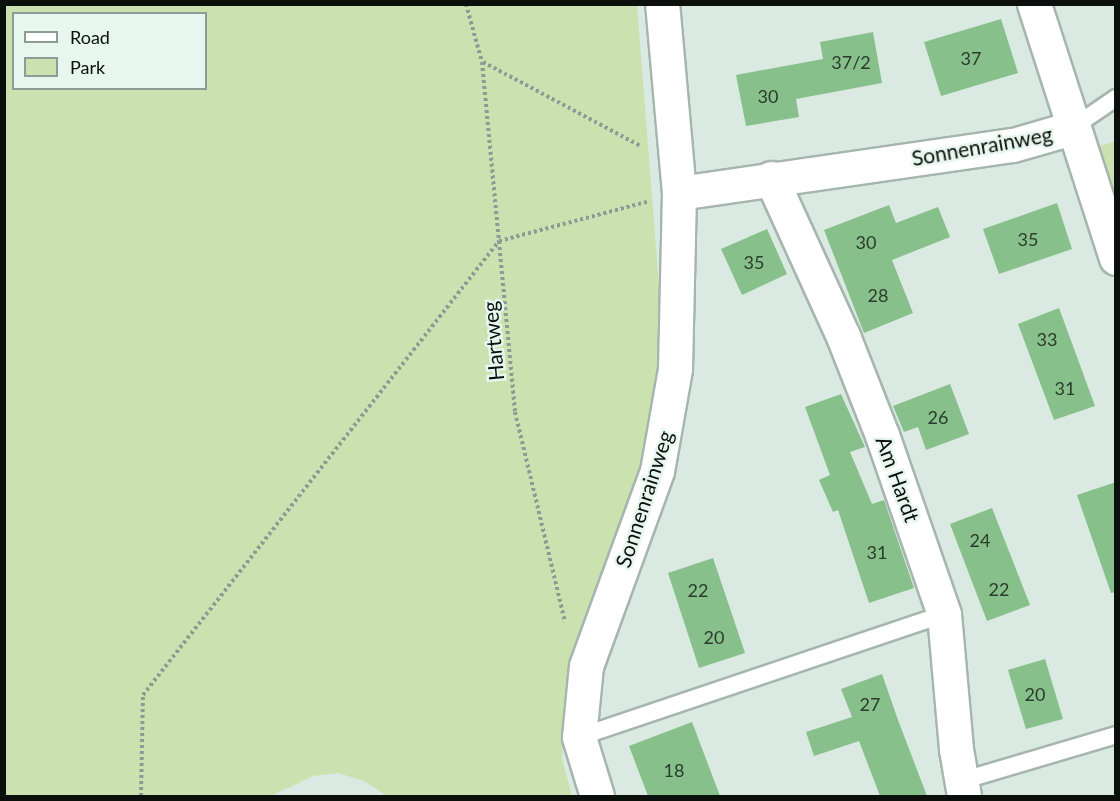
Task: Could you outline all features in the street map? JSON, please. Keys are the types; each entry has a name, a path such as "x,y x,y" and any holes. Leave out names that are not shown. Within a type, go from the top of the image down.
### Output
{"street":[{"name":"Sonnenrainweg","path":"597,796 579,737 586,666 665,442 678,332 678,179 662,4"},
{"path":"1034,4 1072,128 1116,258"},
{"name":"Sonnenrainweg","path":"678,179 771,178 1014,145 1072,128"},
{"name":"Am Hardt","path":"771,178 843,336 882,435 944,614 963,789"}],"lane":[{"path":"1072,128 1116,98"},
{"path":"579,737 944,614"},
{"path":"963,789 1116,735"}],"path":[{"name":"Hartweg","path":"466,4 482,62 515,412 555,588 567,628 586,666"},
{"path":"482,62 678,179"},
{"path":"141,796 143,695 499,241 678,179"}],"green space":[{"path":"5,5 637,5 663,336 651,446 567,686 562,759 572,796 387,796 364,781 338,773 313,776 271,796 5,796"},
{"path":"1116,141 1115,194 1098,147"}],"building":[{"path":"1001,19 1018,73 941,96 924,42"},
{"path":"873,32 882,83 796,99 799,117 746,126 736,75 823,59 820,42"},
{"path":"1057,203 1072,249 999,274 983,229"},
{"path":"889,205 896,223 938,207 950,237 892,260 913,313 864,333 824,230"},
{"path":"767,229 787,274 742,295 721,249"},
{"path":"1059,308 1095,406 1054,420 1018,324"},
{"path":"950,384 969,434 926,450 918,427 904,432 893,406"},
{"path":"841,394 865,447 850,452 872,504 884,500 914,588 869,603 838,510 833,512 819,480 830,475 805,407"},
{"path":"1116,482 1116,592 1111,593 1077,495"},
{"path":"992,508 1030,605 987,621 950,524"},
{"path":"713,558 745,653 699,668 668,573"},
{"path":"1045,659 1063,719 1026,729 1008,670"},
{"path":"882,674 927,796 880,796 859,741 814,756 806,732 852,717 841,689"},
{"path":"692,722 720,796 648,796 629,746"}]}
